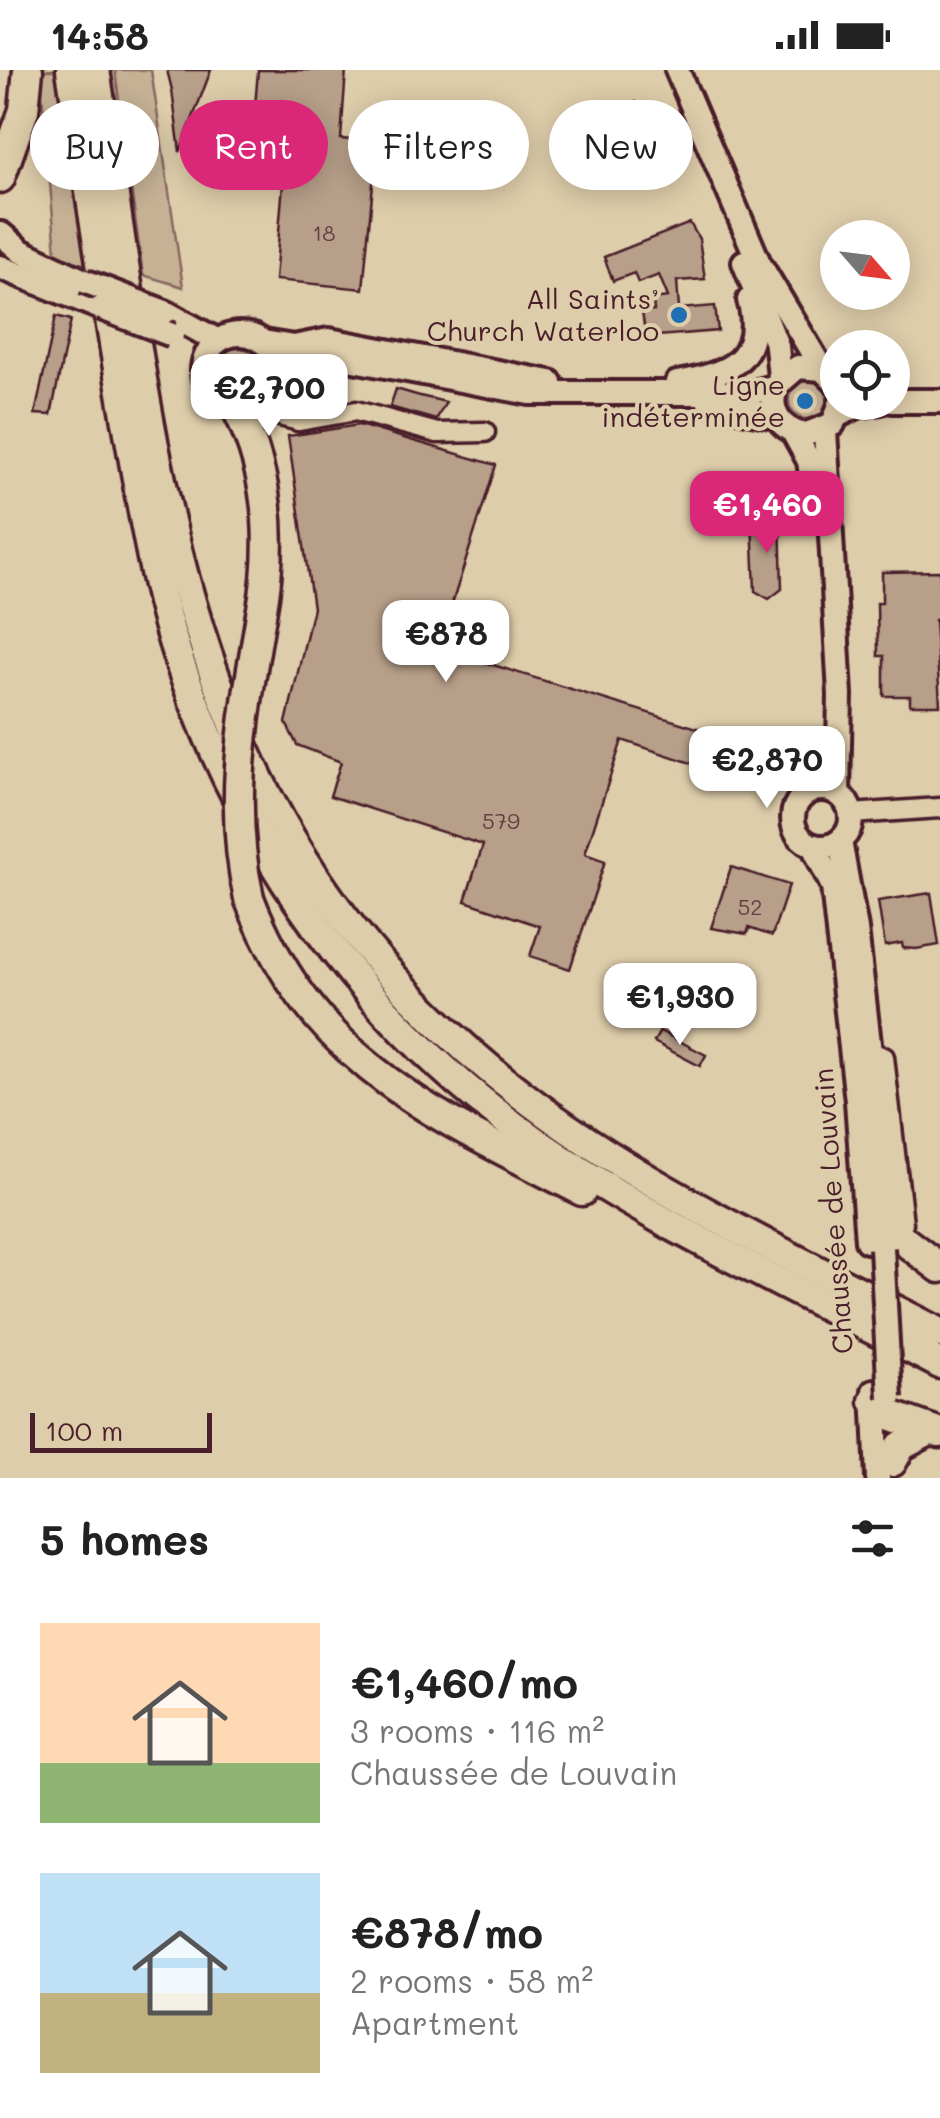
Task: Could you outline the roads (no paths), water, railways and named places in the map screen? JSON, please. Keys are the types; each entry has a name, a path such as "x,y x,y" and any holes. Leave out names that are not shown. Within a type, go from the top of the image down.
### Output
{"highway":[{"path":"3,167 24,110 28,70"},
{"path":"71,70 156,574 185,678 219,763 267,855 314,926 382,1008 442,1068 514,1126 669,1223 940,1364"},
{"path":"95,70 142,380 193,620 238,742 284,831 341,917 398,986 465,1050 536,1106 681,1196 940,1332"},
{"path":"243,408 267,500 269,546 238,770 236,825 249,898 267,944 294,990 328,1032 378,1076 427,1107 641,1222 669,1223"},
{"path":"884,1198 899,1237 940,1268"},
{"path":"882,1401 935,1432"},
{"path":"887,1473 904,1443 935,1432"}],"main road":[{"path":"662,70 776,346 778,382 773,407 809,462 828,696 829,791 850,814 850,824 840,841 813,846 800,837 793,814 800,798 829,791"},
{"path":"677,70 759,263 820,370"},
{"path":"0,233 0,255"},
{"path":"0,233 20,252 85,292 211,350"},
{"path":"211,350 237,334 294,348 329,340 605,392 714,377 740,362 754,334 738,248"},
{"path":"0,267 165,312 211,350"},
{"path":"264,342 275,358 275,382"},
{"path":"211,350 208,392 216,401 243,408 299,365 348,359 510,390 750,393 778,382 798,367 820,384"},
{"path":"677,395 815,434 822,420"},
{"path":"910,401 940,401"},
{"path":"829,791 840,695 834,420"},
{"name":"Chaussée de Louvain","path":"840,841 865,1003 884,1198 875,1246"},
{"name":"Chaussée de Louvain","path":"813,846 832,884 839,941 876,1111 875,1246 887,1473"},
{"name":"Chaussée de Louvain","path":"839,941 849,960 853,999 858,1006 865,1003"}],"street":[{"path":"275,382 286,410 299,421"},
{"path":"243,408 299,421 356,410 437,433 485,432"},
{"path":"850,814 940,808"},
{"path":"876,1111 903,1223"}],"place":[{"name":"All Saints’ Church Waterloo","path":"679,315"},
{"name":"Ligne indéterminée","path":"805,401"}]}
